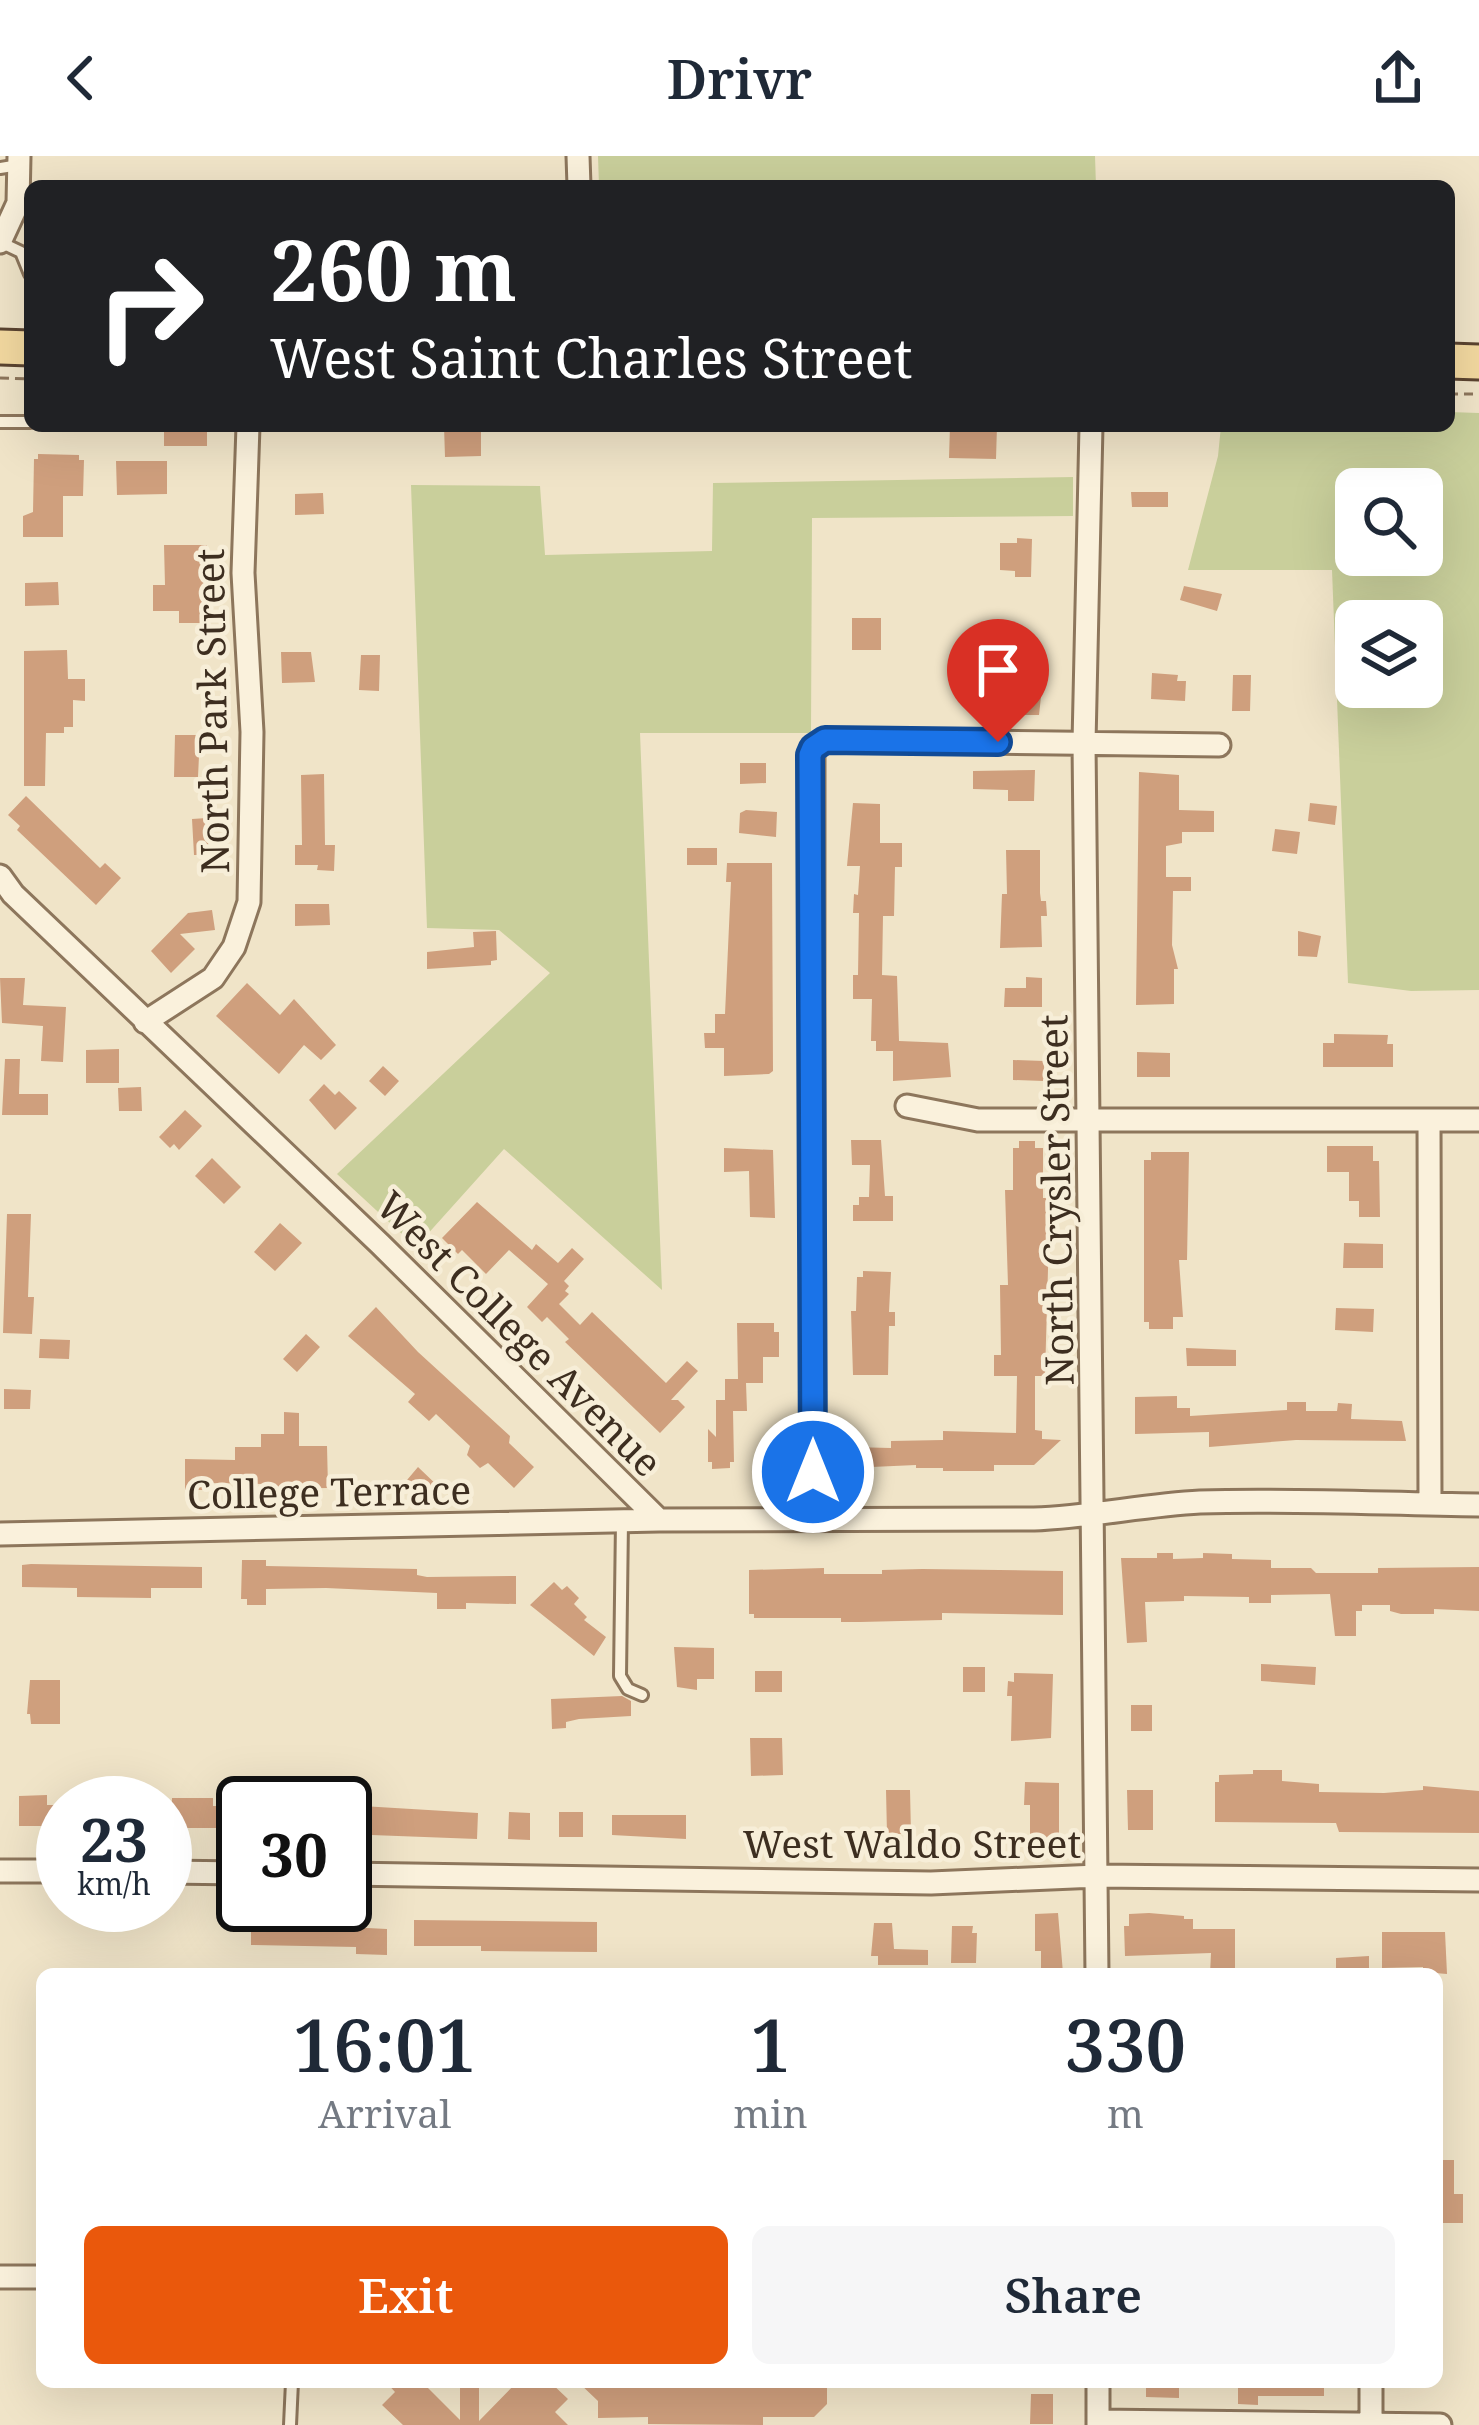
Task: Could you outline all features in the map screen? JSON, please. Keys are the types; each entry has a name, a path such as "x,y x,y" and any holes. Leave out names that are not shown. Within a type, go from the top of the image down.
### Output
{"street":[{"path":"0,242 15,167"},
{"name":"North Park Street","path":"145,1022 213,978 236,942 249,902 252,732 243,573 248,432"},
{"name":"North Crysler Street","path":"1091,432 1084,743 1097,1968"},
{"path":"813,1518 813,748 825,740 1219,746"},
{"name":"West College Avenue","path":"0,875 13,894 380,1244 659,1520 1034,1519 1204,1502 1479,1505"},
{"path":"907,1106 978,1120 1479,1120"},
{"path":"1429,1120 1430,1504"},
{"name":"College Terrace","path":"0,1534 659,1520"},
{"path":"0,1871 36,1871"},
{"name":"West Waldo Street","path":"372,1874 931,1883 1097,1876 1479,1880"},
{"path":"0,2277 36,2277"},
{"path":"1098,2388 1098,2423 1440,2425"},
{"path":"1371,2388 1371,2424"}],"lane":[{"path":"0,242 21,252 24,259"},
{"path":"622,1520 620,1676 628,1689 642,1695"},
{"path":"290,2425 292,2388"}],"green space":[{"path":"598,156 1095,156 1096,180 599,180"},
{"path":"1455,412 1479,413 1479,990 1411,991 1348,983 1337,708 1443,708 1443,600 1335,600 1335,647 1332,570 1188,570 1220,432 1455,432"},
{"path":"1073,477 1073,516 812,518 811,733 640,733 662,1290 504,1149 416,1247 337,1174 550,973 499,930 427,928 411,485 540,486 545,555 712,551 713,483"}],"building":[{"path":"164,432 207,432 207,446 164,446"},
{"path":"444,432 481,432 481,456 445,457"},
{"path":"950,432 997,432 996,459 949,458"},
{"path":"38,454 79,455 84,460 83,496 63,496 63,537 23,537 23,516 33,512"},
{"path":"116,461 167,461 167,494 117,495"},
{"path":"1131,492 1168,492 1168,507 1132,507"},
{"path":"323,493 324,514 295,515 295,494"},
{"path":"1017,538 1032,539 1031,577 1000,570 1000,543 1017,543"},
{"path":"164,545 207,545 203,623 179,623 179,611 153,611 153,585 165,585"},
{"path":"58,582 59,605 25,606 25,583"},
{"path":"1184,586 1222,594 1217,611 1180,600"},
{"path":"852,618 881,618 881,650 852,650"},
{"path":"67,650 68,679 85,679 85,701 73,700 73,727 64,727 64,733 46,733 45,786 24,786 24,651"},
{"path":"281,652 311,652 315,682 282,683"},
{"path":"361,655 380,655 379,691 359,690"},
{"path":"1152,673 1178,675 1177,681 1186,681 1185,701 1151,699"},
{"path":"1233,675 1251,675 1250,711 1232,711"},
{"path":"963,679 1043,679 1039,715 1014,715 1014,692 984,693 984,703 963,702"},
{"path":"175,735 200,735 198,777 174,777"},
{"path":"740,763 766,763 766,783 740,784"},
{"path":"1035,770 1034,801 1008,801 1008,790 973,789 973,771"},
{"path":"1139,772 1179,775 1179,810 1214,811 1214,832 1182,832 1182,843 1166,846 1166,877 1191,877 1191,891 1173,891 1172,945 1178,969 1174,969 1174,1004 1136,1005"},
{"path":"324,774 325,845 335,845 334,871 295,865 295,845 302,845 301,775"},
{"path":"26,796 100,868 105,863 121,878 96,905 17,830 20,826 8,815"},
{"path":"853,803 880,804 880,843 902,843 902,867 895,867 894,916 883,916 882,975 897,976 899,1041 948,1043 951,1077 893,1081 893,1051 876,1051 876,1041 871,1041 872,999 853,999 859,913 853,913 854,894 858,895 860,866 847,866"},
{"path":"1310,803 1337,806 1335,825 1308,821"},
{"path":"777,812 776,837 739,833 740,813"},
{"path":"207,818 209,855 194,855 192,819"},
{"path":"1275,829 1300,832 1297,854 1272,851"},
{"path":"687,848 717,848 717,865 687,865"},
{"path":"1006,850 1040,850 1040,893 1047,916 1041,916 1042,947 1000,948 1002,894 1007,894"},
{"path":"727,863 772,863 773,1071 769,1074 724,1076 724,1048 705,1048 704,1033 715,1033 715,1014 725,1014 731,882 726,882"},
{"path":"295,904 329,904 330,925 295,926"},
{"path":"212,910 215,930 180,934 195,949 171,973 151,951 188,913"},
{"path":"496,931 497,960 491,965 427,969 427,952 474,947 473,932"},
{"path":"1298,931 1321,936 1317,957 1298,956"},
{"path":"1026,977 1042,978 1042,1007 1004,1007 1005,988 1026,988"},
{"path":"0,978 25,978 23,1005 66,1007 63,1062 41,1061 43,1026 2,1023"},
{"path":"247,983 280,1015 294,999 336,1045 321,1060 304,1045 279,1074 216,1016"},
{"path":"1334,1034 1388,1035 1393,1067 1323,1067 1323,1043 1334,1043"},
{"path":"119,1049 119,1083 86,1083 86,1050"},
{"path":"1137,1052 1170,1053 1170,1077 1137,1077"},
{"path":"5,1059 20,1059 19,1094 48,1094 48,1115 2,1115"},
{"path":"1013,1060 1044,1061 1044,1081 1013,1080"},
{"path":"383,1066 399,1081 385,1096 369,1081"},
{"path":"324,1084 357,1108 335,1130 309,1100"},
{"path":"141,1087 142,1111 119,1111 118,1088"},
{"path":"185,1110 202,1126 179,1150 174,1144 170,1148 159,1137"},
{"path":"851,1140 881,1140 885,1196 893,1196 893,1221 853,1221 853,1205 859,1205 859,1197 869,1197 870,1165 852,1165"},
{"path":"1019,1141 1035,1141 1035,1148 1043,1148 1043,1198 1050,1198 1045,1376 1035,1376 1035,1430 1042,1431 1042,1439 1061,1440 1034,1465 994,1465 994,1471 943,1471 916,1465 849,1468 849,1447 891,1448 891,1441 943,1440 943,1431 1016,1433 1017,1376 994,1376 994,1355 1001,1355 1000,1285 1008,1285 1005,1190 1013,1190 1013,1148 1019,1148"},
{"path":"1327,1146 1373,1146 1373,1161 1379,1161 1380,1217 1359,1217 1359,1201 1349,1201 1349,1172 1327,1172"},
{"path":"724,1148 773,1150 775,1218 750,1217 749,1171 724,1172"},
{"path":"1151,1152 1189,1152 1187,1260 1179,1260 1183,1317 1173,1317 1173,1329 1149,1329 1149,1322 1144,1322 1144,1160 1151,1160"},
{"path":"212,1158 241,1187 224,1204 195,1176"},
{"path":"477,1202 532,1250 536,1244 558,1263 572,1248 584,1259 564,1281 569,1294 559,1304 580,1325 592,1312 666,1383 687,1361 698,1371 671,1400 685,1407 660,1433 565,1342 569,1339 547,1317 542,1322 527,1307 548,1284 509,1250 486,1274 442,1238"},
{"path":"7,1214 31,1214 28,1297 34,1297 32,1334 3,1333"},
{"path":"280,1223 302,1243 275,1271 254,1252"},
{"path":"1344,1243 1383,1244 1383,1268 1343,1268"},
{"path":"863,1271 891,1272 889,1312 895,1312 895,1326 889,1326 888,1375 853,1375 851,1311 856,1311 857,1277 863,1277"},
{"path":"376,1307 510,1436 509,1443 534,1467 514,1488 488,1463 480,1468 467,1455 470,1446 436,1414 429,1421 408,1402 415,1394 348,1336"},
{"path":"1336,1308 1374,1309 1373,1332 1335,1330"},
{"path":"737,1323 774,1323 774,1332 779,1332 779,1357 763,1357 763,1383 746,1383 747,1411 733,1411 734,1462 730,1468 712,1469 708,1429 716,1437 716,1400 725,1400 725,1379 738,1379"},
{"path":"306,1334 320,1347 297,1372 283,1359"},
{"path":"40,1339 70,1340 69,1359 39,1358"},
{"path":"1186,1348 1236,1350 1236,1366 1187,1366"},
{"path":"4,1389 31,1390 30,1409 4,1409"},
{"path":"1177,1396 1177,1408 1190,1408 1190,1416 1287,1410 1287,1402 1306,1402 1306,1411 1337,1411 1338,1403 1352,1404 1351,1419 1402,1421 1406,1441 1296,1440 1209,1447 1209,1432 1135,1434 1135,1397"},
{"path":"284,1412 299,1413 299,1446 327,1446 328,1488 263,1489 263,1484 208,1483 208,1490 185,1490 185,1459 235,1460 235,1447 261,1447 261,1434 284,1434"},
{"path":"418,1467 441,1489 430,1501 407,1480"},
{"path":"1157,1553 1173,1553 1173,1559 1232,1554 1232,1559 1271,1560 1271,1568 1311,1568 1316,1573 1479,1567 1479,1611 1434,1609 1434,1614 1401,1614 1390,1611 1390,1605 1362,1605 1362,1611 1356,1611 1356,1636 1335,1636 1330,1594 1271,1595 1271,1603 1249,1603 1249,1597 1184,1596 1184,1601 1145,1602 1147,1642 1127,1643 1121,1558 1157,1558"},
{"path":"242,1560 266,1560 266,1566 417,1569 417,1575 427,1577 516,1576 516,1604 466,1603 466,1609 437,1609 437,1593 326,1588 266,1589 266,1605 247,1605 247,1599 241,1599"},
{"path":"22,1565 202,1567 202,1588 151,1588 151,1598 77,1597 77,1588 22,1587"},
{"path":"824,1568 824,1574 922,1569 1063,1571 1063,1615 942,1613 942,1620 841,1622 841,1618 754,1618 749,1614 749,1570"},
{"path":"554,1582 562,1590 567,1586 579,1598 574,1604 587,1617 584,1620 606,1637 594,1656 530,1605"},
{"path":"674,1647 714,1648 714,1679 697,1679 697,1690 677,1687"},
{"path":"1261,1664 1316,1667 1315,1685 1261,1681"},
{"path":"963,1667 985,1667 985,1692 963,1692"},
{"path":"755,1671 782,1671 782,1692 755,1692"},
{"path":"1014,1673 1053,1674 1051,1738 1011,1741 1012,1696 1007,1696"},
{"path":"30,1680 60,1680 60,1724 31,1724 27,1714"},
{"path":"622,1696 631,1701 631,1716 579,1719 566,1722 566,1728 552,1729 551,1699"},
{"path":"1131,1705 1152,1705 1152,1731 1131,1731"},
{"path":"750,1738 782,1738 783,1775 751,1776"},
{"path":"1253,1770 1282,1770 1282,1781 1319,1784 1319,1792 1384,1793 1423,1790 1423,1786 1479,1791 1479,1833 1339,1832 1336,1823 1215,1822 1219,1775 1253,1774"},
{"path":"1025,1782 1059,1783 1059,1840 1054,1847 1030,1846"},
{"path":"886,1790 910,1790 911,1834 887,1834"},
{"path":"1127,1790 1153,1790 1153,1830 1128,1830"},
{"path":"36,1795 36,1826 19,1826 19,1796"},
{"path":"192,1798 213,1798 216,1828 192,1828"},
{"path":"372,1807 478,1813 477,1839 372,1835"},
{"path":"509,1812 530,1813 530,1840 508,1839"},
{"path":"559,1812 583,1812 583,1837 559,1837"},
{"path":"612,1815 686,1815 686,1839 612,1835"},
{"path":"1058,1913 1063,1968 1041,1968 1041,1951 1035,1951 1035,1914"},
{"path":"1129,1914 1184,1916 1193,1919 1193,1929 1235,1929 1235,1968 1210,1968 1211,1953 1125,1956 1124,1926 1129,1926"},
{"path":"414,1920 597,1922 597,1952 414,1946"},
{"path":"874,1923 892,1923 894,1949 928,1950 928,1965 878,1965 878,1956 871,1956"},
{"path":"952,1926 973,1926 976,1963 951,1963"},
{"path":"387,1929 387,1955 356,1954 356,1947 251,1945 251,1932"},
{"path":"1382,1932 1445,1932 1447,1974 1443,1968 1382,1968"},
{"path":"1369,1956 1369,1968 1336,1968 1336,1958"},
{"path":"1443,2160 1454,2160 1454,2194 1463,2194 1463,2223 1443,2223"},
{"path":"391,2388 428,2388 460,2420 460,2388 479,2388 479,2421 511,2388 556,2388 568,2399 555,2412 568,2425 403,2425 382,2405 395,2392"},
{"path":"584,2388 827,2388 827,2404 814,2417 763,2417 763,2425 648,2424 648,2417 598,2418 598,2401"},
{"path":"1146,2388 1179,2388 1179,2398 1146,2397"},
{"path":"1238,2388 1324,2388 1324,2396 1258,2396 1258,2405 1238,2404"},
{"path":"1031,2394 1053,2394 1053,2424 1030,2424"}],"route":[{"path":"813,1472 810,755 825,740 998,742"}]}
